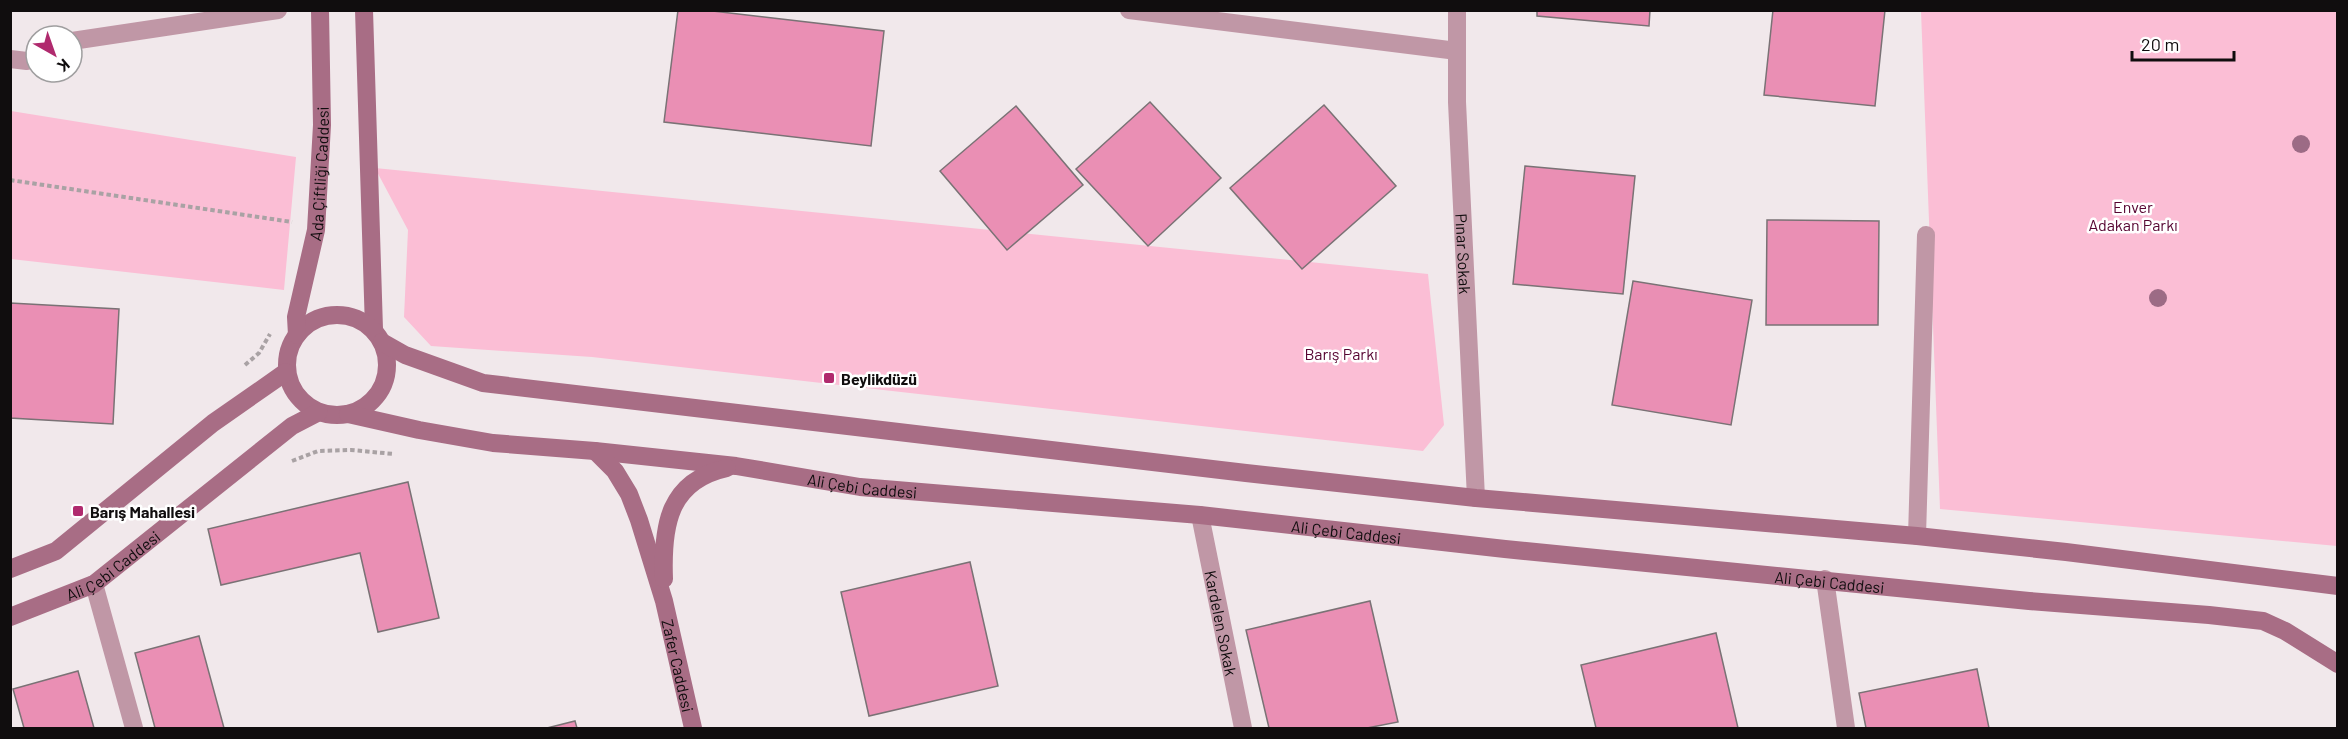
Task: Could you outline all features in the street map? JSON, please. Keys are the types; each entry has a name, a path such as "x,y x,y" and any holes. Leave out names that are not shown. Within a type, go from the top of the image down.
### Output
{"main road":[{"name":"Ada Çiftliği Caddesi","path":"297,335 296,317 316,230 322,124 320,10"},
{"path":"348,414 360,410 373,401 382,388 387,373 387,357 378,335 364,10"},
{"path":"319,412 303,403 293,391 285,372 288,350 297,335 319,318 333,315 348,316 362,320 405,355 483,383 1246,473 1476,498 1917,536 2337,586"},
{"path":"10,569 56,550 213,423 285,372"},
{"name":"Ali Çebi Caddesi","path":"10,617 94,584 292,426 319,412 330,415 348,414 493,443 595,450 736,466 860,487 1200,515 1504,549 2029,601 2263,621 2285,631 2337,664"},
{"path":"595,450 615,471 629,494 664,602"},
{"path":"664,602 663,550 667,523 678,496 695,479 714,471 736,466"},
{"name":"Zafer Caddesi","path":"664,602 693,729"}],"street":[{"path":"84,39 278,10"},
{"path":"1129,10 1457,51"},
{"name":"Pınar Sokak","path":"1457,10 1457,102 1476,498"},
{"path":"1917,536 1926,235"},
{"name":"Kardelen Sokak","path":"1200,515 1243,729"},
{"path":"1825,579 1846,729"},
{"path":"94,584 134,729"}],"path":[{"path":"10,180 291,222 316,230"},
{"path":"290,462 318,451 351,450 398,454"}],"green space":[{"name":"Enver Adakan Parkı","path":"1921,11 2337,11 2337,546 1940,509"},
{"path":"11,111 296,157 284,290 11,259"},
{"name":"Barış Parkı","path":"375,168 1428,274 1444,425 1423,451 592,357 431,346 404,317 408,230"}],"building":[{"path":"678,10 704,10 884,31 871,146 664,122"},
{"path":"1537,10 1650,10 1649,26 1537,16"},
{"path":"1773,10 1885,10 1875,106 1764,95"},
{"path":"1150,102 1221,178 1148,246 1076,169"},
{"path":"1324,105 1396,186 1302,269 1230,188"},
{"path":"1016,106 1083,185 1007,250 940,171"},
{"path":"1525,166 1635,176 1623,294 1513,284"},
{"path":"1767,220 1879,221 1878,325 1766,325"},
{"path":"1633,281 1752,300 1731,425 1612,405"},
{"path":"10,303 119,309 113,424 10,418"},
{"path":"408,482 439,618 378,632 360,553 221,585 208,529"},
{"path":"970,562 998,686 869,716 841,592"},
{"path":"1370,601 1398,722 1367,728 1269,728 1246,630"},
{"path":"1716,633 1738,728 1596,728 1581,665"},
{"path":"199,636 224,728 155,728 135,653"},
{"path":"1977,669 1989,728 1866,728 1859,693"},
{"path":"78,671 94,728 24,728 13,689"},
{"path":"575,721 577,728 547,728"}],"place":[{"name":"Beylikdüzü","path":"829,378"},
{"name":"Barış Mahallesi","path":"78,511"}]}
